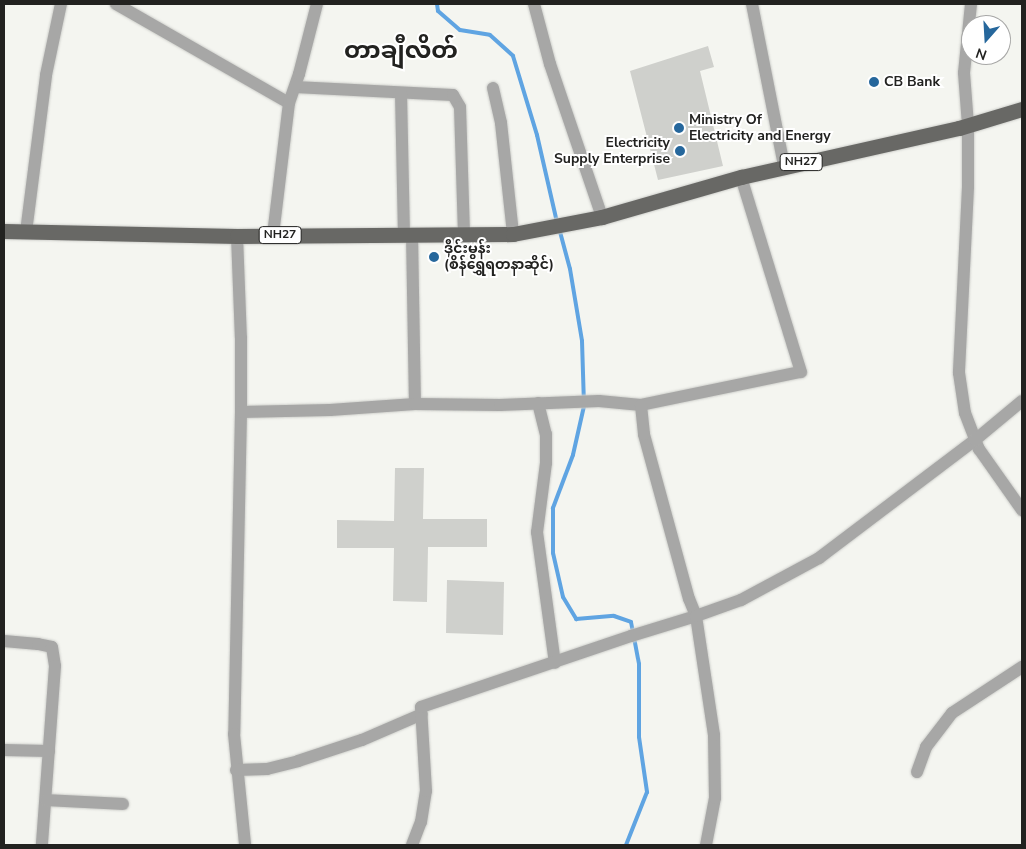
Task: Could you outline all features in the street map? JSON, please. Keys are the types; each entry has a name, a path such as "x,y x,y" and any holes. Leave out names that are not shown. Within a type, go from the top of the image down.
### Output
{"main road":[{"name":"NH27","path":"4,231 237,236 513,234 602,218 741,177 968,124 1022,109"}],"street":[{"path":"26,232 46,76 61,4"},
{"path":"116,4 289,103"},
{"path":"273,235 289,103 317,4"},
{"path":"534,4 550,64 602,218"},
{"path":"752,4 784,166"},
{"path":"971,4 964,73 968,124 968,186 959,373 965,413 979,449 1022,510"},
{"path":"295,87 453,95 460,107 464,233"},
{"path":"493,88 501,123 513,234"},
{"path":"401,93 415,404"},
{"path":"241,412 330,410 415,404 574,401 641,405 801,372 741,177"},
{"path":"237,236 242,338 235,623 236,770 244,845"},
{"path":"412,845 421,822 426,792 421,706 741,600 820,558 975,440 1022,401"},
{"path":"538,403 546,434 546,463 537,532 555,663"},
{"path":"641,405 644,434 689,599 696,616 714,734 715,798 706,845"},
{"path":"4,641 52,647 55,666 42,845"},
{"path":"917,772 926,747 952,713 1022,667"},
{"path":"236,770 267,769 298,761 362,740 422,714"},
{"path":"4,750 49,751"},
{"path":"46,800 123,804"}],"building":[{"name":"Ministry Of Electricity and Energy","path":"708,46 714,67 700,71 723,166 658,180 630,71"},
{"path":"395,468 424,468 423,519 487,519 487,547 428,547 427,602 393,601 394,548 337,548 337,520 394,521"},
{"path":"447,580 504,582 503,635 446,633"}],"waterway":[{"path":"437,4 438,11 460,30 490,35 513,56 537,135 557,222"},
{"path":"559,228 570,269 582,341 584,406 573,455 553,508 553,553 563,597 576,619 614,616 631,622 639,664 639,737 647,792 626,845"}],"place":[{"name":"CB Bank","path":"874,82"},
{"name":"Ministry Of Electricity and Energy","path":"679,128"},
{"name":"Electricity Supply Enterprise","path":"680,151"},
{"name":"ဒိုင်းမွန်း (စိန်ရွှေရတနာဆိုင်)","path":"434,257"}],"district":[{"name":"တာချီလိတ်","path":"401,51"}]}
